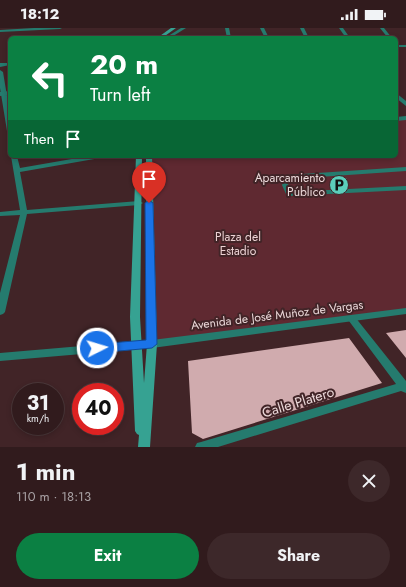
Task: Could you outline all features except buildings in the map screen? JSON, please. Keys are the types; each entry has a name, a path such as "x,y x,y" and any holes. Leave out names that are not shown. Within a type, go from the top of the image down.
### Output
{"main road":[{"path":"155,36 165,28"},
{"path":"162,36 174,28"},
{"path":"139,158 135,317 143,447"},
{"path":"143,447 152,344 149,158"}],"street":[{"path":"0,31 60,28"},
{"path":"170,36 184,28"},
{"path":"382,28 388,36"},
{"path":"399,46 406,52"},
{"path":"0,72 8,115"},
{"path":"398,97 406,104"},
{"path":"0,312 4,282 24,212 14,158"},
{"path":"17,171 89,158"},
{"path":"0,214 138,203"},
{"name":"Avenida de José Muñoz de Vargas","path":"0,357 152,344 406,312"},
{"path":"352,319 405,388"},
{"name":"Calle Platero","path":"201,447 405,388"}],"lane":[{"path":"406,169 288,177 286,185 289,194 406,188"}],"green space":[{"name":"Plaza del Estadio","path":"406,118 406,311 152,344 149,158 398,158 398,119"}],"place":[{"name":"Aparcamiento Público","path":"339,185"}],"route":[{"path":"97,348 152,344 149,203"}]}
